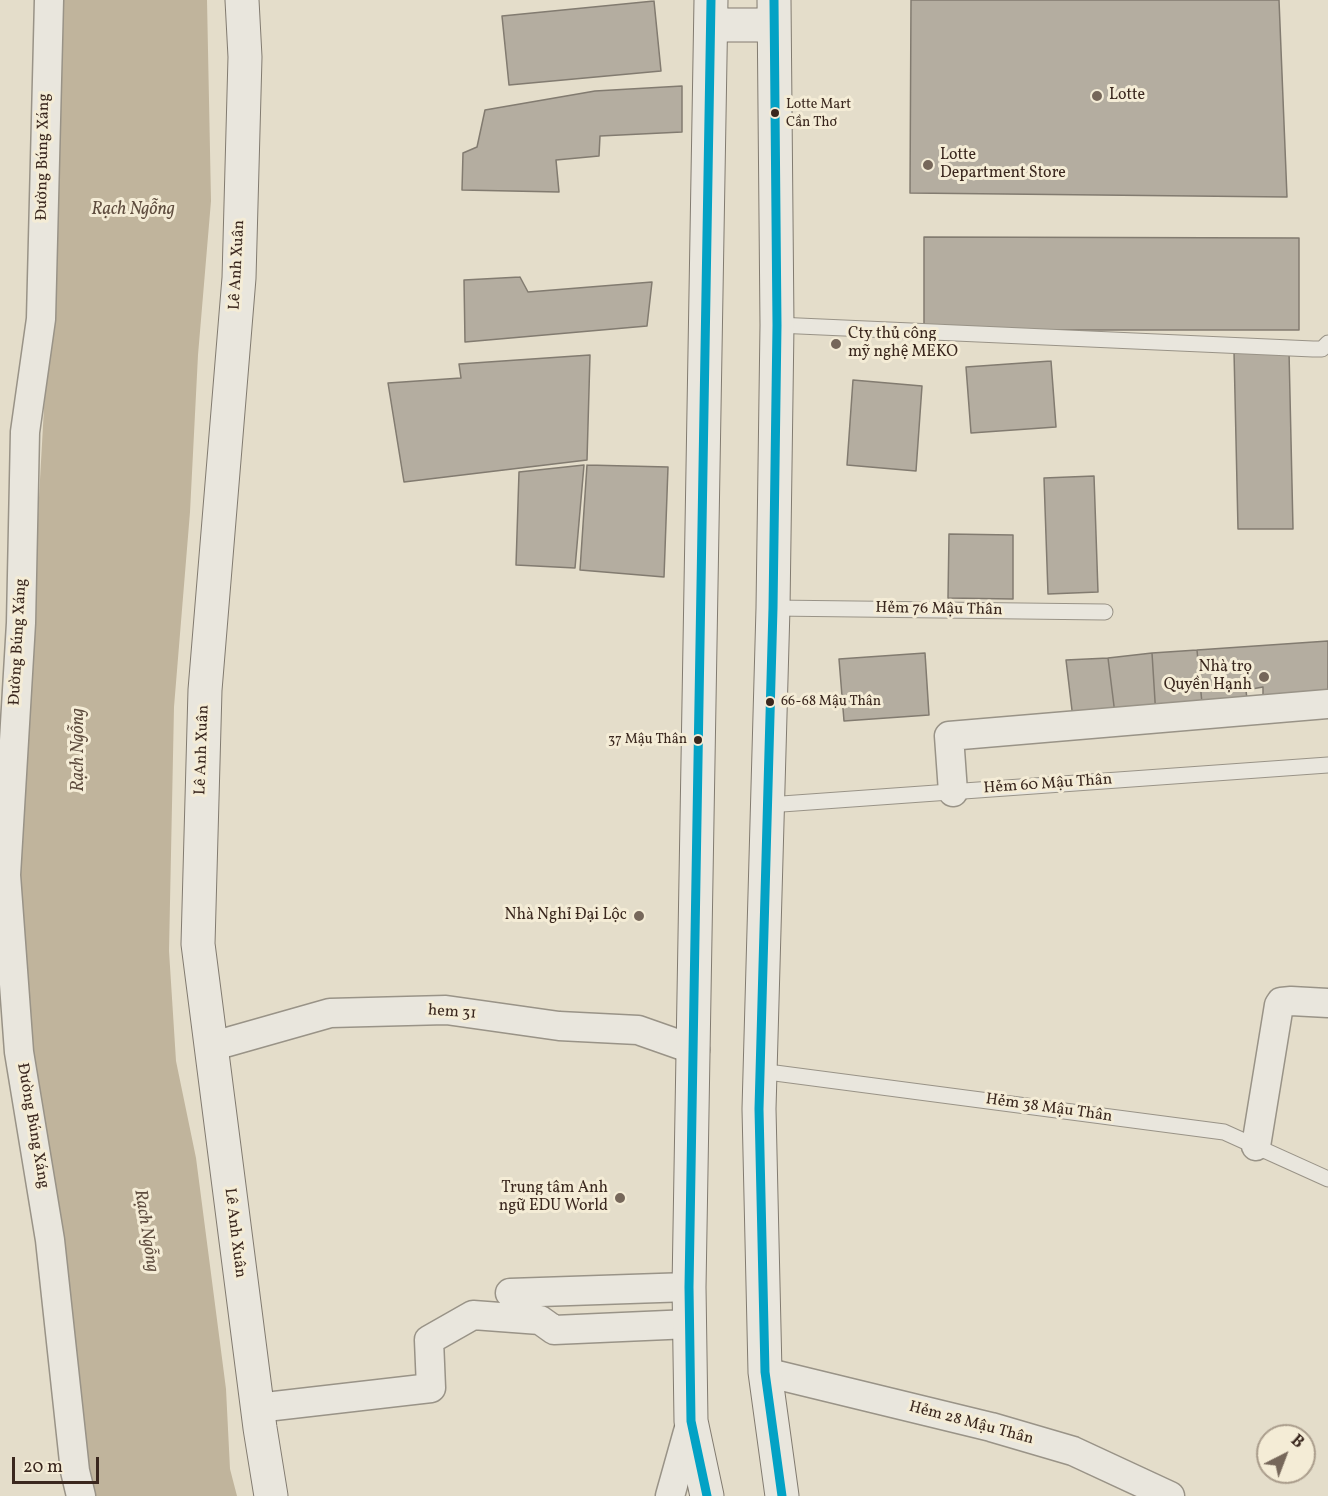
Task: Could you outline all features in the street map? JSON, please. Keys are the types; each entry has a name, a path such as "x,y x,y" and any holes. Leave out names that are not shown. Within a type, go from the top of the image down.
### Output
{"main road":[{"name":"Lê Anh Xuân","path":"242,0 246,57 239,279 204,713 198,944 257,1408 271,1496"},
{"path":"707,1496 692,1420 689,1287 695,1050 711,12 774,12 777,325 773,608 760,1071 765,1372 782,1496"},
{"path":"771,1412 806,1496"}],"street":[{"name":"Đường Búng Xáng","path":"49,0 41,319 26,432 21,623 6,875 10,964 19,1052 50,1240 71,1435 81,1496"},
{"path":"953,792 949,736 1328,704"},
{"path":"1256,1146 1279,1005 1281,1002 1291,1001 1328,1003"},
{"name":"hem 31","path":"210,1047 330,1013 446,1010 559,1026 638,1030 695,1050"},
{"path":"510,1293 689,1287"},
{"path":"257,1408 432,1398 429,1340 472,1316 540,1320 554,1330 690,1324"},
{"name":"Hẻm 28 Mậu Thân","path":"765,1372 991,1427 1072,1451 1170,1496"},
{"path":"670,1496 692,1420"}],"lane":[{"path":"777,325 1313,349 1322,349 1328,344"},
{"name":"Hẻm 76 Mậu Thân","path":"773,608 1105,612"},
{"name":"Hẻm 60 Mậu Thân","path":"768,805 1328,765"},
{"name":"Hẻm 38 Mậu Thân","path":"760,1071 1224,1132 1328,1179"}],"water":[{"name":"Rạch Ngỗng","path":"56,0 207,0 211,201 174,707 169,951 176,1061 196,1158 226,1389 230,1469 237,1496 91,1496 18,944 23,784 56,193"}],"building":[{"name":"Lotte","path":"911,0 1279,0 1287,197 910,193"},
{"path":"654,1 661,71 509,85 502,16"},
{"path":"682,86 682,132 600,136 599,156 556,160 559,192 462,190 463,153 477,147 485,110 595,91"},
{"path":"924,237 1299,238 1299,330 924,330"},
{"path":"520,277 528,292 652,282 647,326 465,342 464,280"},
{"path":"1234,351 1289,351 1293,529 1238,529"},
{"path":"590,355 587,460 404,482 388,383 461,378 459,364"},
{"path":"1051,361 1056,427 971,433 966,367"},
{"path":"853,380 922,386 916,471 847,465"},
{"path":"584,465 575,568 516,565 519,472"},
{"path":"587,465 668,467 664,577 580,570"},
{"path":"1094,476 1098,592 1048,594 1044,478"},
{"path":"949,534 1013,535 1013,599 948,598"},
{"name":"Nhà trọ Quyền Hạnh","path":"1328,641 1328,704 1203,714 1197,650"},
{"path":"1197,650 1203,714 1156,717 1152,653"},
{"path":"925,653 929,715 844,721 839,659"},
{"path":"1152,653 1156,717 1116,722 1108,658"},
{"path":"1108,658 1116,722 1074,727 1066,660"},
{"path":"1263,687 1263,709 1248,710 1246,690"}],"transit line":[{"path":"707,1496 691,1421 689,1287 711,0"},
{"path":"774,0 777,325 773,608 759,1109 765,1372 782,1496"}],"place":[{"name":"Lotte","path":"1097,96"},
{"name":"Lotte Mart Cần Thơ","path":"775,113"},
{"name":"Lotte Department Store","path":"928,165"},
{"name":"Cty thủ công mỹ nghệ MEKO","path":"836,344"},
{"name":"Nhà trọ Quyền Hạnh","path":"1264,677"},
{"name":"66-68 Mậu Thân","path":"770,702"},
{"name":"37 Mậu Thân","path":"698,740"},
{"name":"Nhà Nghỉ Đại Lộc","path":"639,916"},
{"name":"Trung tâm Anh ngữ EDU World","path":"620,1198"}]}
